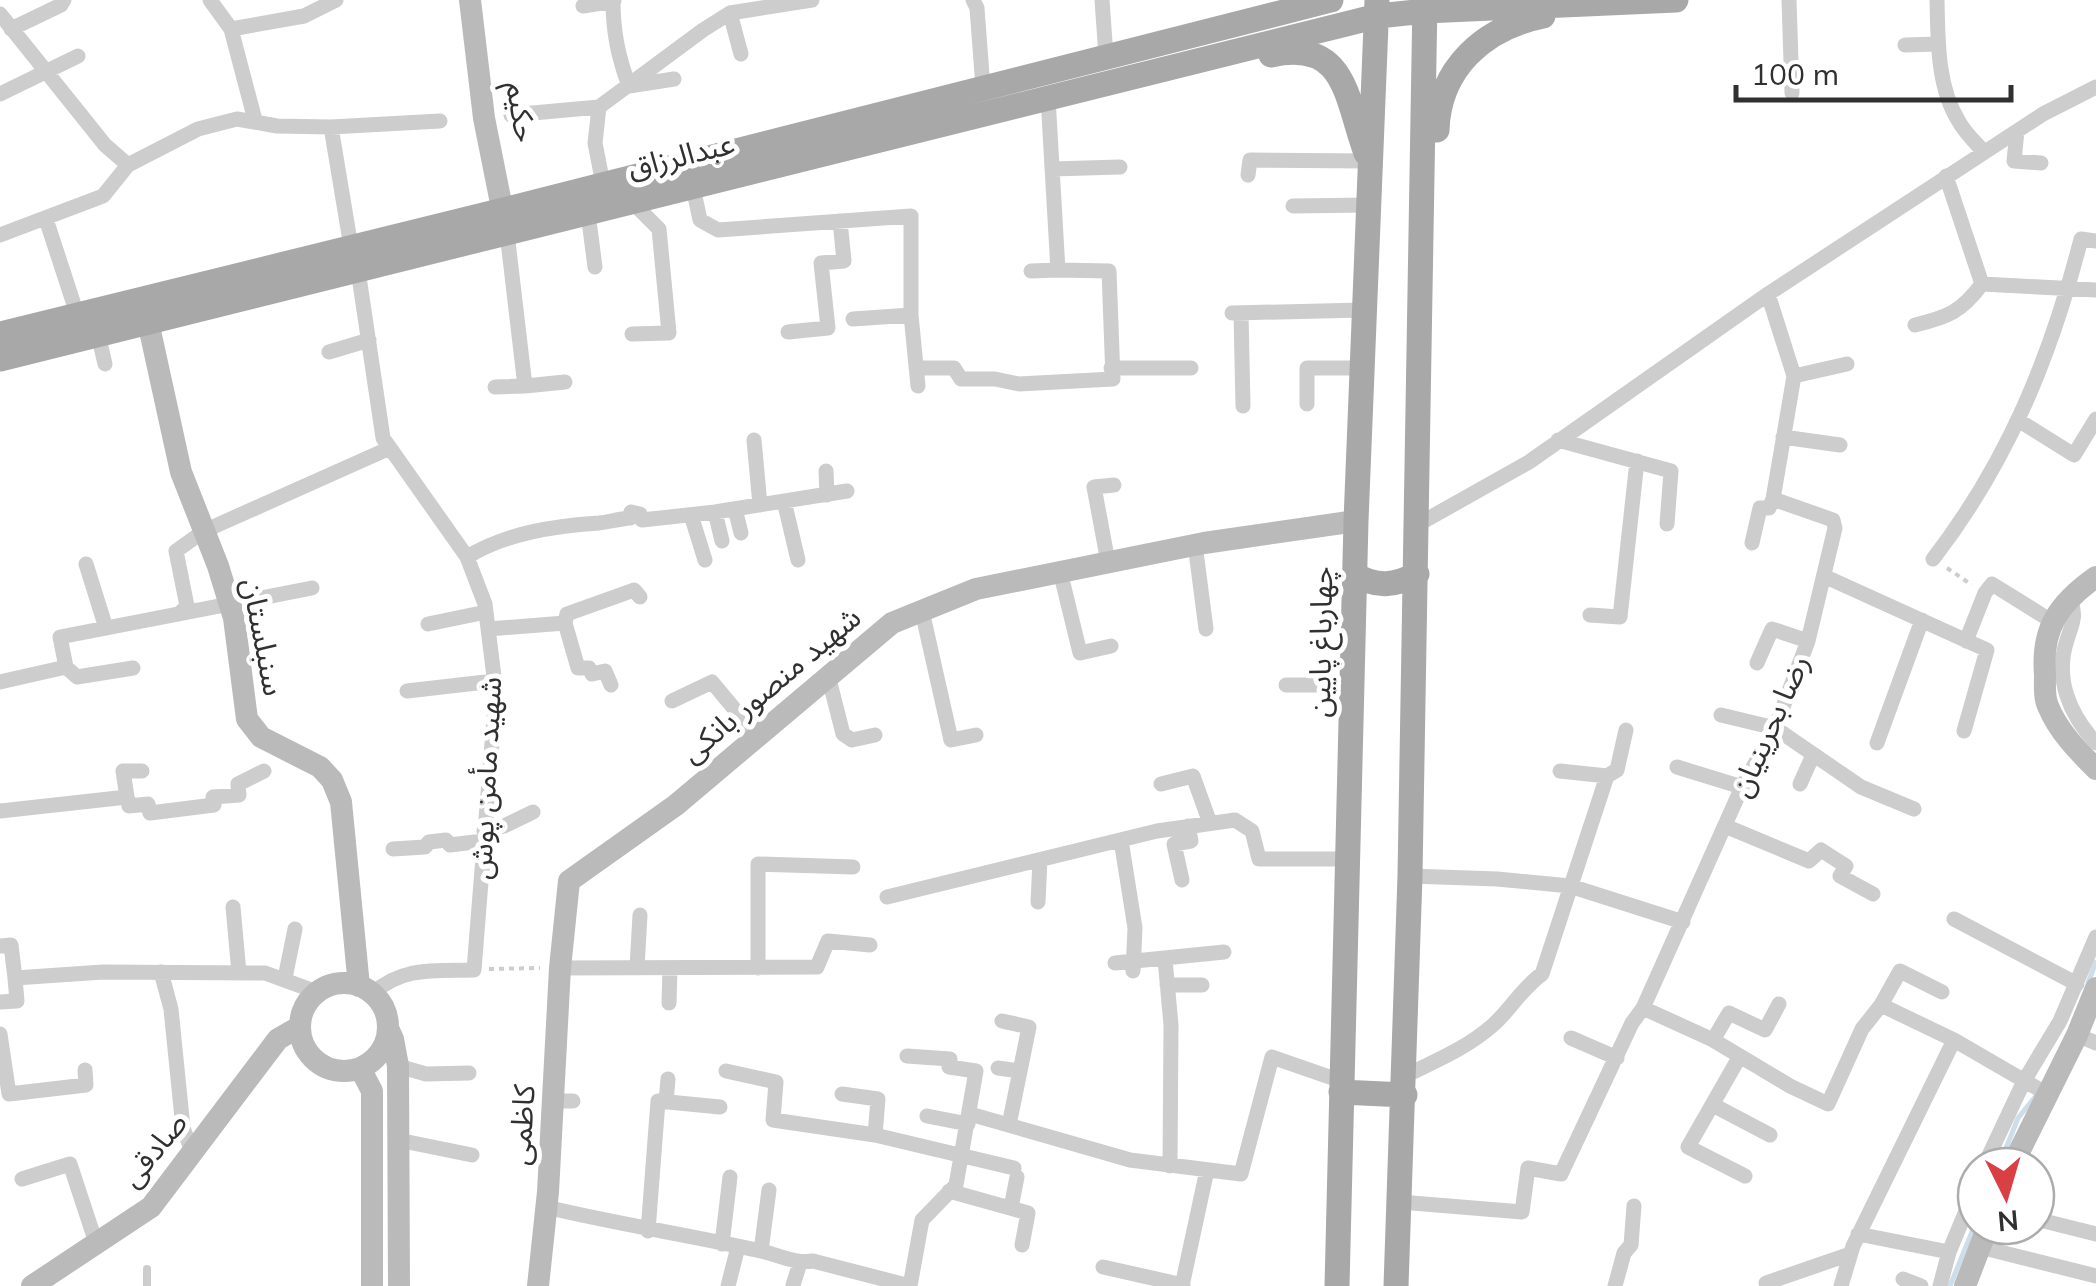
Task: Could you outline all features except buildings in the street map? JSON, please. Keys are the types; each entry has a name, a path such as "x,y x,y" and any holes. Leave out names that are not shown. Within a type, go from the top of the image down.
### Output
{"main road":[{"path":"1418,292 1432,247 1438,102 1454,70 1477,47 1526,20 1605,3 1676,0"},
{"name":"عبدالرزاق","path":"0,334 77,314 145,310 508,221 603,184 1323,1"},
{"name":"عبدالرزاق","path":"508,221 588,213 1080,90 1378,8 1605,3"},
{"path":"1396,1285 1405,1085 1417,574 1425,6"},
{"name":"چهارباغ پایین","path":"1338,1286 1354,574 1378,8"},
{"path":"1080,90 1146,84 1282,52 1311,53 1335,65 1340,74 1369,161"},
{"name":"عبدالرزاق","path":"0,359 98,334 145,310"},
{"path":"1354,574 1368,583 1383,584 1400,583 1417,574"},
{"path":"1341,1086 1405,1085"}],"street":[{"path":"210,0 231,29 254,120"},
{"path":"231,29 304,16 336,0"},
{"name":"حکیم","path":"473,0 484,118 508,221"},
{"path":"583,6 614,0 618,56 629,86"},
{"path":"511,115 599,107 702,30 730,14 808,0"},
{"path":"973,0 977,8 983,88"},
{"path":"1102,0 1106,56"},
{"path":"1789,0 1792,93"},
{"path":"1937,0 1944,81 1957,120 1984,152"},
{"path":"10,29 61,2"},
{"path":"0,14 105,145 128,165"},
{"path":"730,14 741,54"},
{"path":"1905,45 1938,44"},
{"path":"0,94 78,56"},
{"path":"629,86 674,80"},
{"path":"1417,525 1528,462 1768,294 1946,176 2096,86"},
{"path":"1048,98 1058,270"},
{"path":"599,107 595,144 603,184"},
{"path":"0,236 103,196 128,165 198,129 237,119 277,126 330,127 440,121"},
{"name":"شهید مأمن پوش","path":"330,127 383,438 467,557 486,612 494,681 474,970"},
{"path":"2017,132 2014,161 2041,162"},
{"path":"1248,175 1250,160 1369,161"},
{"path":"1052,169 1120,168"},
{"path":"1946,176 1982,284"},
{"path":"693,187 700,220 718,230 800,218 840,221 911,216 911,315 918,386"},
{"path":"632,202 659,228 669,333 632,334"},
{"path":"1293,206 1368,205"},
{"path":"588,213 595,267"},
{"path":"46,218 77,314"},
{"path":"508,221 525,386"},
{"path":"788,332 828,328 821,264 844,260 840,221"},
{"path":"1934,558 1978,497 2018,420 2054,337 2088,240"},
{"path":"916,368 954,368 961,380 995,379 1019,384 1113,379 1109,271 1031,271"},
{"path":"1982,284 2096,290"},
{"path":"1915,325 1952,314 1966,305 1982,284"},
{"path":"1752,543 1760,508 1770,508 1773,499 1794,376 1768,294"},
{"name":"سنبلستان","path":"145,310 181,472 229,602 247,720 261,737 320,766 332,780 340,802 366,990"},
{"path":"1243,406 1237,313 1363,310"},
{"path":"852,319 911,315"},
{"path":"98,334 105,364"},
{"path":"329,352 368,340"},
{"path":"1794,376 1848,364"},
{"path":"1111,368 1190,368"},
{"path":"1306,404 1307,368 1361,368"},
{"path":"495,387 565,382"},
{"path":"2018,420 2074,455 2096,419"},
{"path":"1783,437 1840,445"},
{"path":"754,440 760,505"},
{"path":"1558,440 1670,471 1667,524"},
{"path":"178,614 187,606 176,551 204,530 390,448"},
{"path":"1590,615 1620,616 1637,462"},
{"path":"826,471 827,495"},
{"path":"1108,562 1094,487 1114,486"},
{"path":"467,557 491,542 585,522 602,524 610,519 630,518 630,512 640,514 642,520 848,492"},
{"name":"رضا بحرینیان","path":"1400,1202 1522,1212 1528,1168 1560,1174 1632,1023 1644,1008 1742,787 1775,728 1808,641 1826,578 1834,520 1773,499"},
{"path":"784,501 798,560"},
{"path":"735,509 741,533"},
{"path":"715,512 722,542"},
{"path":"692,515 705,560"},
{"name":"شهید منصور بانکی","path":"560,968 569,880 676,805 892,623 976,589 1195,544 1356,522"},
{"path":"1195,544 1206,628"},
{"path":"86,564 106,628"},
{"path":"1060,572 1080,653 1111,646"},
{"path":"2096,576 2070,595 2052,622 2044,662 2047,704 2071,743 2096,769"},
{"path":"1826,578 1987,650 1964,731"},
{"path":"1966,641 1992,584 2052,622"},
{"path":"132,668 76,677 66,667 60,637 312,588"},
{"path":"611,685 605,671 592,674 590,668 578,668 565,623 567,614 634,590 640,597"},
{"path":"2070,595 2076,620 2066,640 2062,664 2065,693 2076,721 2096,743"},
{"path":"922,611 951,740 976,735"},
{"path":"428,624 486,612"},
{"path":"1877,743 1922,620"},
{"path":"488,629 565,623"},
{"path":"1757,664 1772,630 1808,641"},
{"path":"0,682 66,667"},
{"path":"828,675 843,734 852,740 875,735"},
{"path":"407,691 494,681"},
{"path":"672,701 712,682 756,734"},
{"path":"1286,685 1352,685"},
{"path":"1720,714 1775,728 1861,787 1914,809"},
{"path":"1560,771 1607,776 1617,770 1626,730"},
{"path":"1800,784 1813,755"},
{"path":"1677,766 1742,787"},
{"path":"142,771 123,771 126,797 128,806 148,804 150,813 214,805 213,797 239,795 238,784 264,771"},
{"path":"1160,784 1194,776 1210,823"},
{"path":"1405,1085 1466,1047 1542,974 1607,776"},
{"path":"0,810 126,797"},
{"path":"393,849 425,847 429,842 446,840 450,845 484,836 533,812"},
{"path":"886,897 1121,840 1235,820 1252,830 1259,859 1347,859"},
{"path":"1182,880 1174,844 1190,841 1188,826"},
{"path":"1725,826 1809,861 1821,850 1846,866 1840,876 1873,894"},
{"path":"1121,840 1135,928 1133,966"},
{"path":"1038,902 1040,860"},
{"path":"758,968 758,864 853,867"},
{"path":"1410,876 1570,886 1684,922"},
{"path":"233,907 239,973"},
{"path":"637,968 640,915"},
{"path":"1954,918 2087,986"},
{"path":"285,978 295,929"},
{"path":"2022,1146 2047,1094 2086,1039 2087,986 2096,937"},
{"path":"560,968 817,967 828,941 870,945"},
{"path":"0,946 11,945 17,1001 0,1002"},
{"path":"1115,963 1133,966 1224,952"},
{"path":"1165,959 1170,1166"},
{"name":"کاظمی","path":"538,1286 563,1101 560,968"},
{"path":"669,1003 670,968"},
{"path":"366,990 410,971 474,970"},
{"path":"1644,1008 1714,1040 1828,1104 1862,1029 1900,971 1942,992"},
{"path":"162,972 171,1008 184,1128 193,1154"},
{"path":"15,978 239,973 285,978 318,992"},
{"path":"388,1028 380,1052 360,1068 343,1072 326,1068 312,1058 302,1044 299,1027 308,1002 318,992 345,983 366,990 381,1004 393,1039 398,1066 399,1286"},
{"path":"1167,985 1202,985"},
{"path":"1993,1146 2024,1081 2060,1021 2087,986"},
{"path":"1714,1040 1729,1013 1766,1030 1780,1004"},
{"path":"1881,1005 1954,1040 2047,1094"},
{"path":"1002,1021 1028,1027 1009,1125"},
{"name":"صادقی","path":"32,1286 151,1207 278,1039 299,1027"},
{"path":"0,1034 9,1094 86,1085 84,1070"},
{"path":"1571,1038 1617,1058"},
{"path":"1841,1286 1858,1234 1954,1040"},
{"path":"546,1207 760,1251 800,1264 813,1261 910,1286 922,1220 956,1185 976,1071 949,1067 950,1059 907,1056"},
{"path":"1740,1056 1688,1147 1745,1176"},
{"path":"927,1116 1009,1125 1130,1160 1241,1174 1272,1057 1341,1086"},
{"path":"398,1066 426,1074 469,1072"},
{"path":"360,1068 372,1090 372,1286"},
{"path":"998,1068 1020,1071"},
{"path":"726,1071 776,1082 772,1120 875,1135 964,1155 1015,1172 1011,1208"},
{"path":"666,1102 668,1079"},
{"path":"842,1094 878,1099 875,1135"},
{"path":"648,1231 658,1101 720,1107"},
{"path":"1713,1106 1770,1135"},
{"path":"1151,1117 1170,1118"},
{"path":"398,1140 472,1155"},
{"path":"22,1178 70,1164 96,1243"},
{"path":"1103,1268 1183,1286 1207,1170"},
{"path":"728,1286 730,1177"},
{"path":"760,1251 769,1190"},
{"path":"949,1191 1028,1213 1022,1245"},
{"path":"1615,1286 1630,1244 1634,1206"},
{"path":"2056,1224 2096,1234"},
{"path":"1858,1234 1950,1252"},
{"path":"1940,1286 1956,1237"},
{"path":"1965,1286 1980,1246"},
{"path":"2012,1246 2096,1276"},
{"path":"1766,1283 1850,1254"},
{"path":"793,1284 800,1264"},
{"path":"1903,1279 1920,1286"},
{"path":"1396,1285 1408,1286"}],"lane":[{"path":"147,1269 147,1286"}],"path":[{"path":"1934,558 1985,593"},
{"path":"474,970 560,968"}],"waterway":[{"path":"2088,983 2096,962"},
{"path":"2007,1146 2018,1118 2035,1097"},
{"path":"1950,1286 1966,1246"}]}
